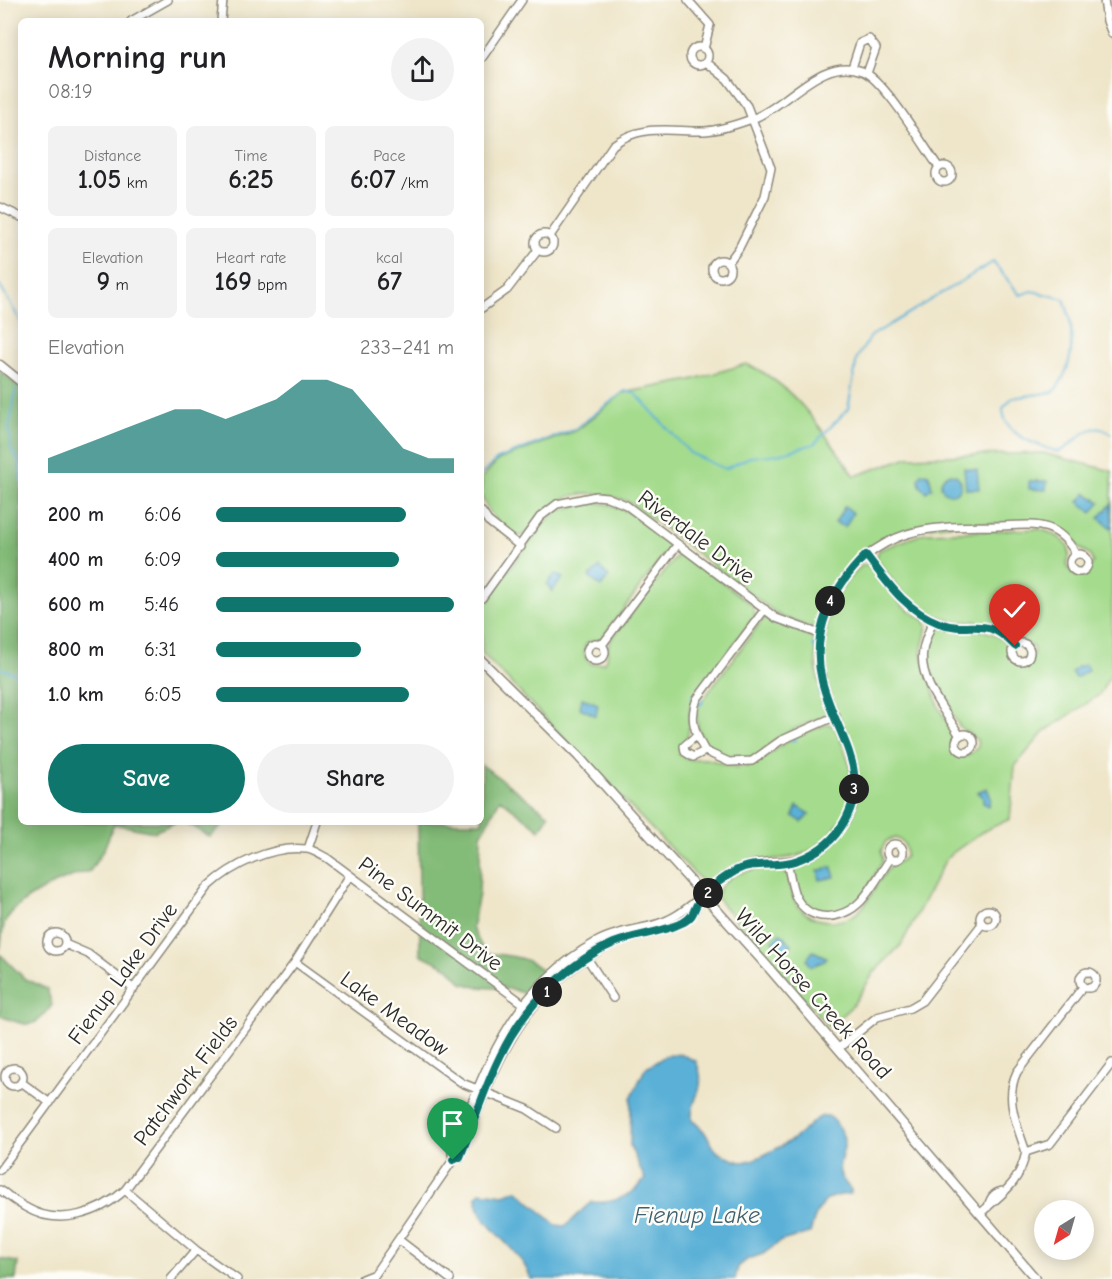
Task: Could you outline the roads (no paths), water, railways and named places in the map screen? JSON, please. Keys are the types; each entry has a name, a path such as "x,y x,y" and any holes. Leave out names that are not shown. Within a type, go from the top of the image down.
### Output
{"main road":[{"path":"0,366 18,380"},
{"name":"Wild Horse Creek Road","path":"484,664 578,756 701,899 840,1047 984,1210 1036,1279"}],"street":[{"path":"136,18 168,0"},
{"path":"221,18 223,0"},
{"path":"484,54 522,0"},
{"path":"688,0 710,24 704,49 708,55 706,62"},
{"path":"1104,0 1107,21 1112,34"},
{"path":"852,68 860,43 869,39 876,48 867,73"},
{"path":"704,49 695,48 690,58 695,64 706,62 727,79 753,119 771,168 769,184 739,248 728,263"},
{"path":"550,236 613,145 627,135 643,130 711,130 753,119 785,102 829,70 852,68 867,73 884,90 938,166"},
{"path":"0,207 18,216"},
{"path":"544,233 550,236 553,240 551,248 544,252 538,250 534,243 536,237 544,233"},
{"path":"484,307 507,290 538,250"},
{"name":"Riverdale Drive","path":"484,595 540,518 557,504 596,496 607,497 626,505 776,618 820,634"},
{"path":"484,515 488,521 521,547"},
{"path":"453,1160 452,1153 477,1089 504,1030 523,1003 565,962 599,940 677,916 719,883 745,867 788,863 809,855 829,842 849,811 855,773 852,757 822,682 819,656 820,634 836,590 866,555 892,539 928,529 1038,525 1063,536 1076,554"},
{"path":"602,645 678,544"},
{"path":"866,555 898,596 918,613 952,625 990,627 1002,633 1015,646"},
{"path":"765,609 697,699 692,717 696,736 705,751 729,762 752,761 780,741 836,716"},
{"path":"933,620 923,650 923,667 929,684 960,736"},
{"path":"696,736 686,743 685,752 693,757 705,751"},
{"path":"308,849 316,825"},
{"name":"Fienup Lake Drive","path":"0,1170 208,887 224,872 284,849 308,849"},
{"name":"Pine Summit Drive","path":"308,849 327,858 531,1009"},
{"path":"788,863 796,896 804,908 818,915 833,917 848,912 864,898 890,859"},
{"name":"Patchwork Fields","path":"0,1190 28,1210 71,1217 92,1212 114,1200 125,1190 295,962 350,875"},
{"path":"362,1279 372,1277 453,1160 460,1157 512,1035 531,1009 561,979 588,959 613,943 685,921 696,910 701,899"},
{"path":"840,1047 877,1017 910,1008 922,1001 982,924"},
{"path":"65,944 88,954 134,989"},
{"path":"582,951 614,998"},
{"name":"Lake Meadow","path":"295,962 462,1083 526,1109 556,1128"},
{"path":"984,1210 990,1200 999,1191 1005,1191 1021,1171 1026,1152 1012,1108 1012,1082 1017,1072 1083,987"},
{"path":"1026,1152 1050,1144 1112,1063"},
{"path":"21,1082 50,1103"},
{"path":"125,1190 196,1250 237,1279"},
{"path":"399,1240 450,1279"},
{"path":"171,1279 196,1250"}],"water":[{"path":"964,468 977,470 979,489 966,489"},
{"path":"922,473 929,474 932,488 926,492 920,486 919,479"},
{"path":"951,474 958,477 961,484 958,491 951,494 944,491 941,484 944,477"},
{"path":"1029,481 1047,481 1046,490 1029,489"},
{"path":"1086,493 1100,502 1092,513 1079,502"},
{"path":"1111,504 1112,526 1111,528 1099,518"},
{"path":"845,506 853,513 845,527 835,523"},
{"path":"600,567 609,577 601,587 589,577"},
{"path":"555,574 563,578 552,592 547,584"},
{"path":"1085,665 1089,670 1076,678 1071,673 1077,667"},
{"path":"582,698 598,704 596,716 580,708"},
{"path":"987,788 991,798 989,806 983,803 983,798 977,792"},
{"path":"797,806 810,814 802,822 793,816"},
{"path":"832,867 835,877 820,880 818,871"},
{"path":"780,933 792,944 786,953 773,941"},
{"path":"813,951 826,957 825,961 812,966 809,964 807,959"},
{"name":"Fienup Lake","path":"680,1054 696,1061 701,1079 692,1120 704,1131 717,1151 739,1161 749,1161 782,1146 815,1120 827,1116 833,1119 839,1127 845,1141 839,1166 841,1176 851,1190 850,1194 826,1200 818,1210 810,1233 781,1241 763,1254 748,1259 738,1267 735,1279 531,1279 518,1256 483,1217 478,1207 477,1196 481,1192 504,1195 517,1190 556,1225 565,1226 592,1202 607,1202 622,1198 634,1190 645,1179 630,1146 631,1098 645,1069 665,1056"}],"waterway":[{"path":"484,472 497,459 575,429 625,391 636,394 690,453 725,469 750,457 779,454 814,444 848,409 857,358 871,336 993,262 1020,295 1032,291 1064,299 1070,322 1071,347 1061,382 1053,392 1012,398 1003,408 1008,425 1022,438 1058,452 1088,431 1103,429 1112,434"},
{"path":"0,286 18,317"},
{"path":"16,389 9,428 11,449 18,460"},
{"path":"773,620 776,622 775,624 772,622 773,620"},
{"path":"813,644 816,644 815,648 813,647 813,644"},
{"path":"0,668 18,675"},
{"path":"821,691 822,694 820,695 819,692 821,691"},
{"path":"693,695 695,696 693,699 692,698 693,695"},
{"path":"701,700 703,702 701,705 699,704 701,700"},
{"path":"795,738 796,740 793,741 792,739 795,738"}]}
